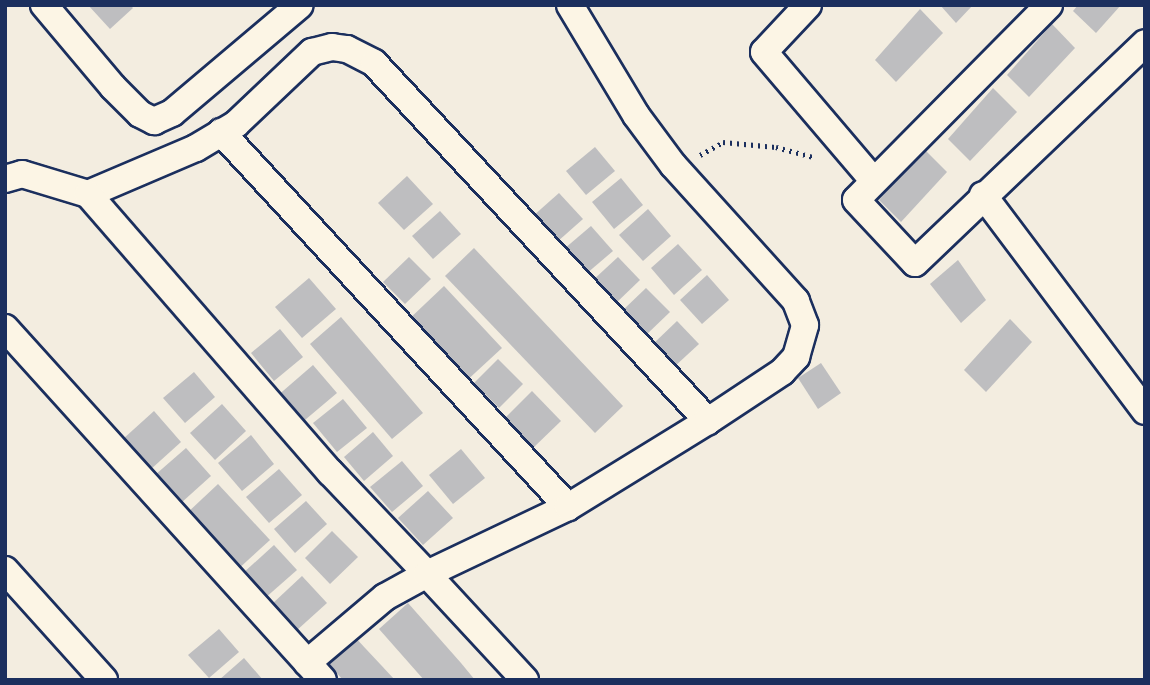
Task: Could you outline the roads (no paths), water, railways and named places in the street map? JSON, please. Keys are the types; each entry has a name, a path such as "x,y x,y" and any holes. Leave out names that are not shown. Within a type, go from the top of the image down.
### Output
{"street":[{"path":"44,5 140,114 154,121 163,119 300,5"},
{"path":"5,328 315,671 385,597 427,574 568,507 708,421 782,372 796,357 805,325 796,301 673,165 636,115 570,5"},
{"path":"808,5 764,52 873,180"},
{"path":"1049,5 856,200 915,263 983,195 1145,43"},
{"path":"88,194 221,132 312,52 332,47 374,62 708,421"},
{"path":"163,119 169,158"},
{"path":"221,132 568,507"},
{"path":"5,178 22,174 88,194 330,472 525,680"},
{"path":"983,195 1145,411"},
{"path":"5,569 104,680"}]}
